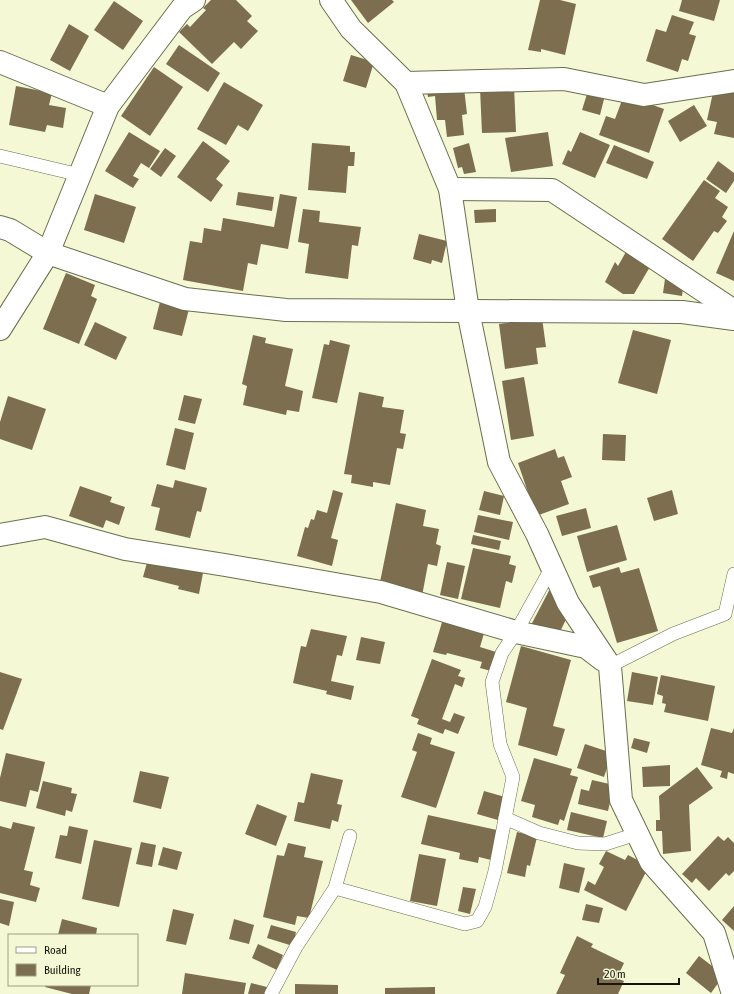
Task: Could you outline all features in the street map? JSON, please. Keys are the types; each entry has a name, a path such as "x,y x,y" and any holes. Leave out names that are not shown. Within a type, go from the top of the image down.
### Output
{"street":[{"path":"0,329 48,253 108,106 182,8 194,0"},
{"path":"330,0 351,29 406,83 450,189 468,311 499,462 536,534 568,603 610,666 621,800 652,862 714,933 733,994"},
{"path":"0,62 108,106"},
{"path":"406,83 564,79 644,95 734,81"},
{"path":"450,189 552,190 734,311"},
{"path":"0,227 10,230 48,253 185,299 286,310 682,312 734,319"},
{"path":"0,535 45,527 125,549 381,592 516,632 586,647 610,666"}],"lane":[{"path":"0,156 80,175"},
{"path":"334,888 465,924 477,921 485,907 495,871 513,777 500,744 492,682 502,653 516,632 552,567"},
{"path":"610,666 673,634 725,614 734,574"},
{"path":"505,818 539,833 578,843 605,844 627,837 636,831"},
{"path":"271,994 296,947 334,888 350,836"}],"building":[{"path":"211,0 236,0 252,16 247,21 258,31 241,49 234,42 212,64 179,32 187,24 190,27 206,10 203,8"},
{"path":"351,0 392,0 394,2 368,23"},
{"path":"540,0 560,0 576,4 565,55 541,49 541,52 528,50"},
{"path":"682,0 720,0 714,21 679,11"},
{"path":"114,1 143,21 123,50 94,30"},
{"path":"672,15 694,22 689,34 696,36 688,61 682,59 678,72 646,61 656,29 666,32"},
{"path":"69,24 89,36 70,71 50,60"},
{"path":"179,45 220,73 208,92 166,64"},
{"path":"351,55 374,62 366,88 343,81"},
{"path":"154,67 183,87 150,136 121,116"},
{"path":"224,82 263,105 248,131 238,125 226,145 197,129"},
{"path":"16,86 52,93 49,105 66,108 63,128 47,125 45,132 9,125"},
{"path":"514,86 516,132 482,133 480,88"},
{"path":"464,88 467,114 462,115 464,135 447,137 445,120 437,120 435,96 428,97 427,91"},
{"path":"714,88 734,88 734,138 714,134 717,122 707,120"},
{"path":"587,94 604,99 600,115 582,110"},
{"path":"624,95 664,109 649,153 599,135 606,116 615,119"},
{"path":"694,105 707,126 680,142 668,121"},
{"path":"129,132 160,151 149,168 141,163 133,176 139,179 133,188 105,171"},
{"path":"548,132 553,166 511,172 505,138"},
{"path":"580,132 610,145 595,178 562,164 568,150 571,152"},
{"path":"203,141 230,161 216,179 223,185 211,202 177,177"},
{"path":"312,143 350,146 350,152 355,152 354,166 348,166 346,193 308,190"},
{"path":"469,143 476,172 464,174 462,167 458,168 453,148"},
{"path":"614,145 654,162 647,179 606,163"},
{"path":"165,148 176,156 161,177 150,169"},
{"path":"718,161 734,173 734,181 726,193 706,179"},
{"path":"704,180 720,191 715,198 728,207 722,217 727,221 718,233 714,231 693,261 662,239"},
{"path":"238,192 274,197 272,211 236,205"},
{"path":"95,194 136,207 124,243 84,230"},
{"path":"280,194 297,197 288,249 261,244 257,265 248,263 243,291 183,280 190,241 202,243 204,228 221,231 223,218 274,227"},
{"path":"303,209 320,211 319,222 361,227 358,246 352,245 348,279 305,273 309,244 298,242"},
{"path":"496,209 496,222 475,223 474,210"},
{"path":"734,231 734,281 716,273"},
{"path":"419,234 447,241 442,263 432,260 431,264 413,259"},
{"path":"627,250 651,265 634,294 623,294 605,282 615,262 618,266"},
{"path":"66,273 95,285 91,296 97,299 79,344 43,329"},
{"path":"665,279 684,282 682,296 663,293"},
{"path":"160,302 189,309 182,336 153,329"},
{"path":"542,318 546,347 536,348 538,364 505,369 499,324"},
{"path":"95,322 127,337 116,360 84,345"},
{"path":"633,330 671,340 657,394 618,383"},
{"path":"253,335 266,338 265,343 293,349 285,386 303,391 299,412 287,410 286,415 243,405 247,386 242,384"},
{"path":"330,340 350,345 337,403 312,398 324,344 329,345"},
{"path":"524,377 534,436 511,440 502,381"},
{"path":"359,392 384,397 382,407 404,410 400,433 406,434 403,449 397,448 390,485 373,482 373,487 351,483 352,475 344,474"},
{"path":"184,395 202,399 195,424 178,420"},
{"path":"8,396 46,409 32,450 0,439 0,422"},
{"path":"175,428 194,433 185,470 166,465"},
{"path":"603,434 626,435 625,461 602,460"},
{"path":"555,449 558,458 564,456 572,477 561,481 569,504 536,516 518,463"},
{"path":"175,480 207,488 201,512 197,511 190,538 155,530 160,508 151,506 157,484 173,488"},
{"path":"80,486 112,497 110,502 125,507 119,525 106,520 103,528 69,516"},
{"path":"333,490 343,493 331,538 338,540 332,566 297,556 305,527 308,528 311,519 314,520 317,510 327,513"},
{"path":"672,490 678,514 654,521 647,498"},
{"path":"484,491 504,496 500,515 479,510"},
{"path":"396,503 426,510 423,526 439,529 436,544 441,546 437,566 428,564 422,596 379,587"},
{"path":"586,508 591,528 562,536 556,516"},
{"path":"478,515 513,522 509,540 474,532"},
{"path":"617,525 627,560 587,572 577,536"},
{"path":"473,535 501,541 499,550 471,544"},
{"path":"473,548 511,556 509,564 516,566 512,583 506,581 500,608 461,599"},
{"path":"148,559 203,573 199,594 178,589 179,586 143,577"},
{"path":"447,562 465,566 458,599 440,595"},
{"path":"619,567 621,573 639,568 658,631 617,643 600,586 593,588 589,576"},
{"path":"552,585 570,611 559,634 530,627"},
{"path":"443,619 485,630 480,647 496,652 491,671 480,668 482,662 447,653 446,655 433,652"},
{"path":"311,629 347,636 342,656 337,655 331,681 354,686 351,700 326,694 327,691 293,683 301,646 306,647"},
{"path":"361,637 385,642 380,664 356,660"},
{"path":"521,646 571,660 553,726 565,729 557,756 518,745 527,708 506,702"},
{"path":"432,659 461,670 458,676 465,678 462,687 455,684 442,719 450,722 454,713 465,717 458,734 445,729 443,734 417,724 419,719 411,716"},
{"path":"0,672 22,679 3,730 0,729"},
{"path":"632,672 658,677 653,705 627,701"},
{"path":"661,675 715,686 708,721 664,712 666,704 662,703 663,696 657,694"},
{"path":"711,728 732,733 734,728 734,774 728,772 727,779 720,777 722,771 701,765"},
{"path":"418,733 432,738 430,744 455,752 436,808 401,797 417,752 412,750"},
{"path":"634,738 650,742 647,753 631,748"},
{"path":"585,744 612,753 604,777 577,768"},
{"path":"6,753 45,762 38,792 30,790 26,807 0,801 0,778"},
{"path":"534,758 572,769 570,775 578,777 564,821 560,819 558,825 532,817 535,805 521,801"},
{"path":"670,765 670,786 643,787 642,767"},
{"path":"697,767 713,788 689,805 691,851 663,854 662,831 656,831 656,820 660,820 659,796"},
{"path":"140,771 169,777 161,809 133,802"},
{"path":"311,773 343,780 337,804 342,805 338,822 332,820 330,829 294,821 298,802 304,803"},
{"path":"592,780 614,785 608,811 578,804 581,789 589,791"},
{"path":"43,781 72,788 71,793 77,794 72,812 66,810 65,816 36,808"},
{"path":"484,791 505,797 498,820 477,814"},
{"path":"257,804 287,816 276,846 245,834"},
{"path":"571,812 607,821 603,838 567,830"},
{"path":"428,815 497,830 491,860 479,857 478,863 459,859 460,853 421,844"},
{"path":"13,822 35,827 24,870 33,872 30,885 40,888 36,902 0,893 0,826 11,829"},
{"path":"69,826 88,830 81,864 55,858 60,835 67,836"},
{"path":"517,832 537,837 530,866 527,865 525,877 507,873"},
{"path":"718,836 724,841 728,837 734,843 734,871 729,876 726,873 709,891 696,878 692,883 682,874"},
{"path":"94,840 132,848 119,907 82,899"},
{"path":"141,842 156,845 152,867 136,864"},
{"path":"288,843 306,847 304,857 323,861 309,918 297,916 295,925 263,917 277,855 284,856"},
{"path":"163,847 182,852 177,870 158,865"},
{"path":"606,851 625,860 628,855 649,866 626,911 584,890 588,881 595,885 604,867 599,864"},
{"path":"419,854 446,859 437,906 410,901"},
{"path":"564,863 585,868 579,893 559,888"},
{"path":"463,887 476,889 470,914 458,911"},
{"path":"0,899 14,902 9,926 0,923"},
{"path":"586,904 603,908 599,923 582,920"},
{"path":"734,906 734,931 722,920"},
{"path":"173,909 194,914 186,945 166,941"},
{"path":"62,919 97,928 96,934 58,934"},
{"path":"234,919 254,925 249,944 229,939"},
{"path":"271,925 296,932 293,946 267,938"},
{"path":"577,936 593,944 591,947 624,963 617,978 624,981 618,994 556,994 565,975 560,973"},
{"path":"258,944 283,955 277,970 252,958"},
{"path":"699,956 724,975 711,993 686,973"},
{"path":"185,973 246,983 244,994 182,994"},
{"path":"251,983 267,987 265,994 248,994"},
{"path":"295,984 338,985 338,994 295,994"},
{"path":"91,986 89,994 72,994 45,987"},
{"path":"435,987 435,994 385,994 385,988"}]}
